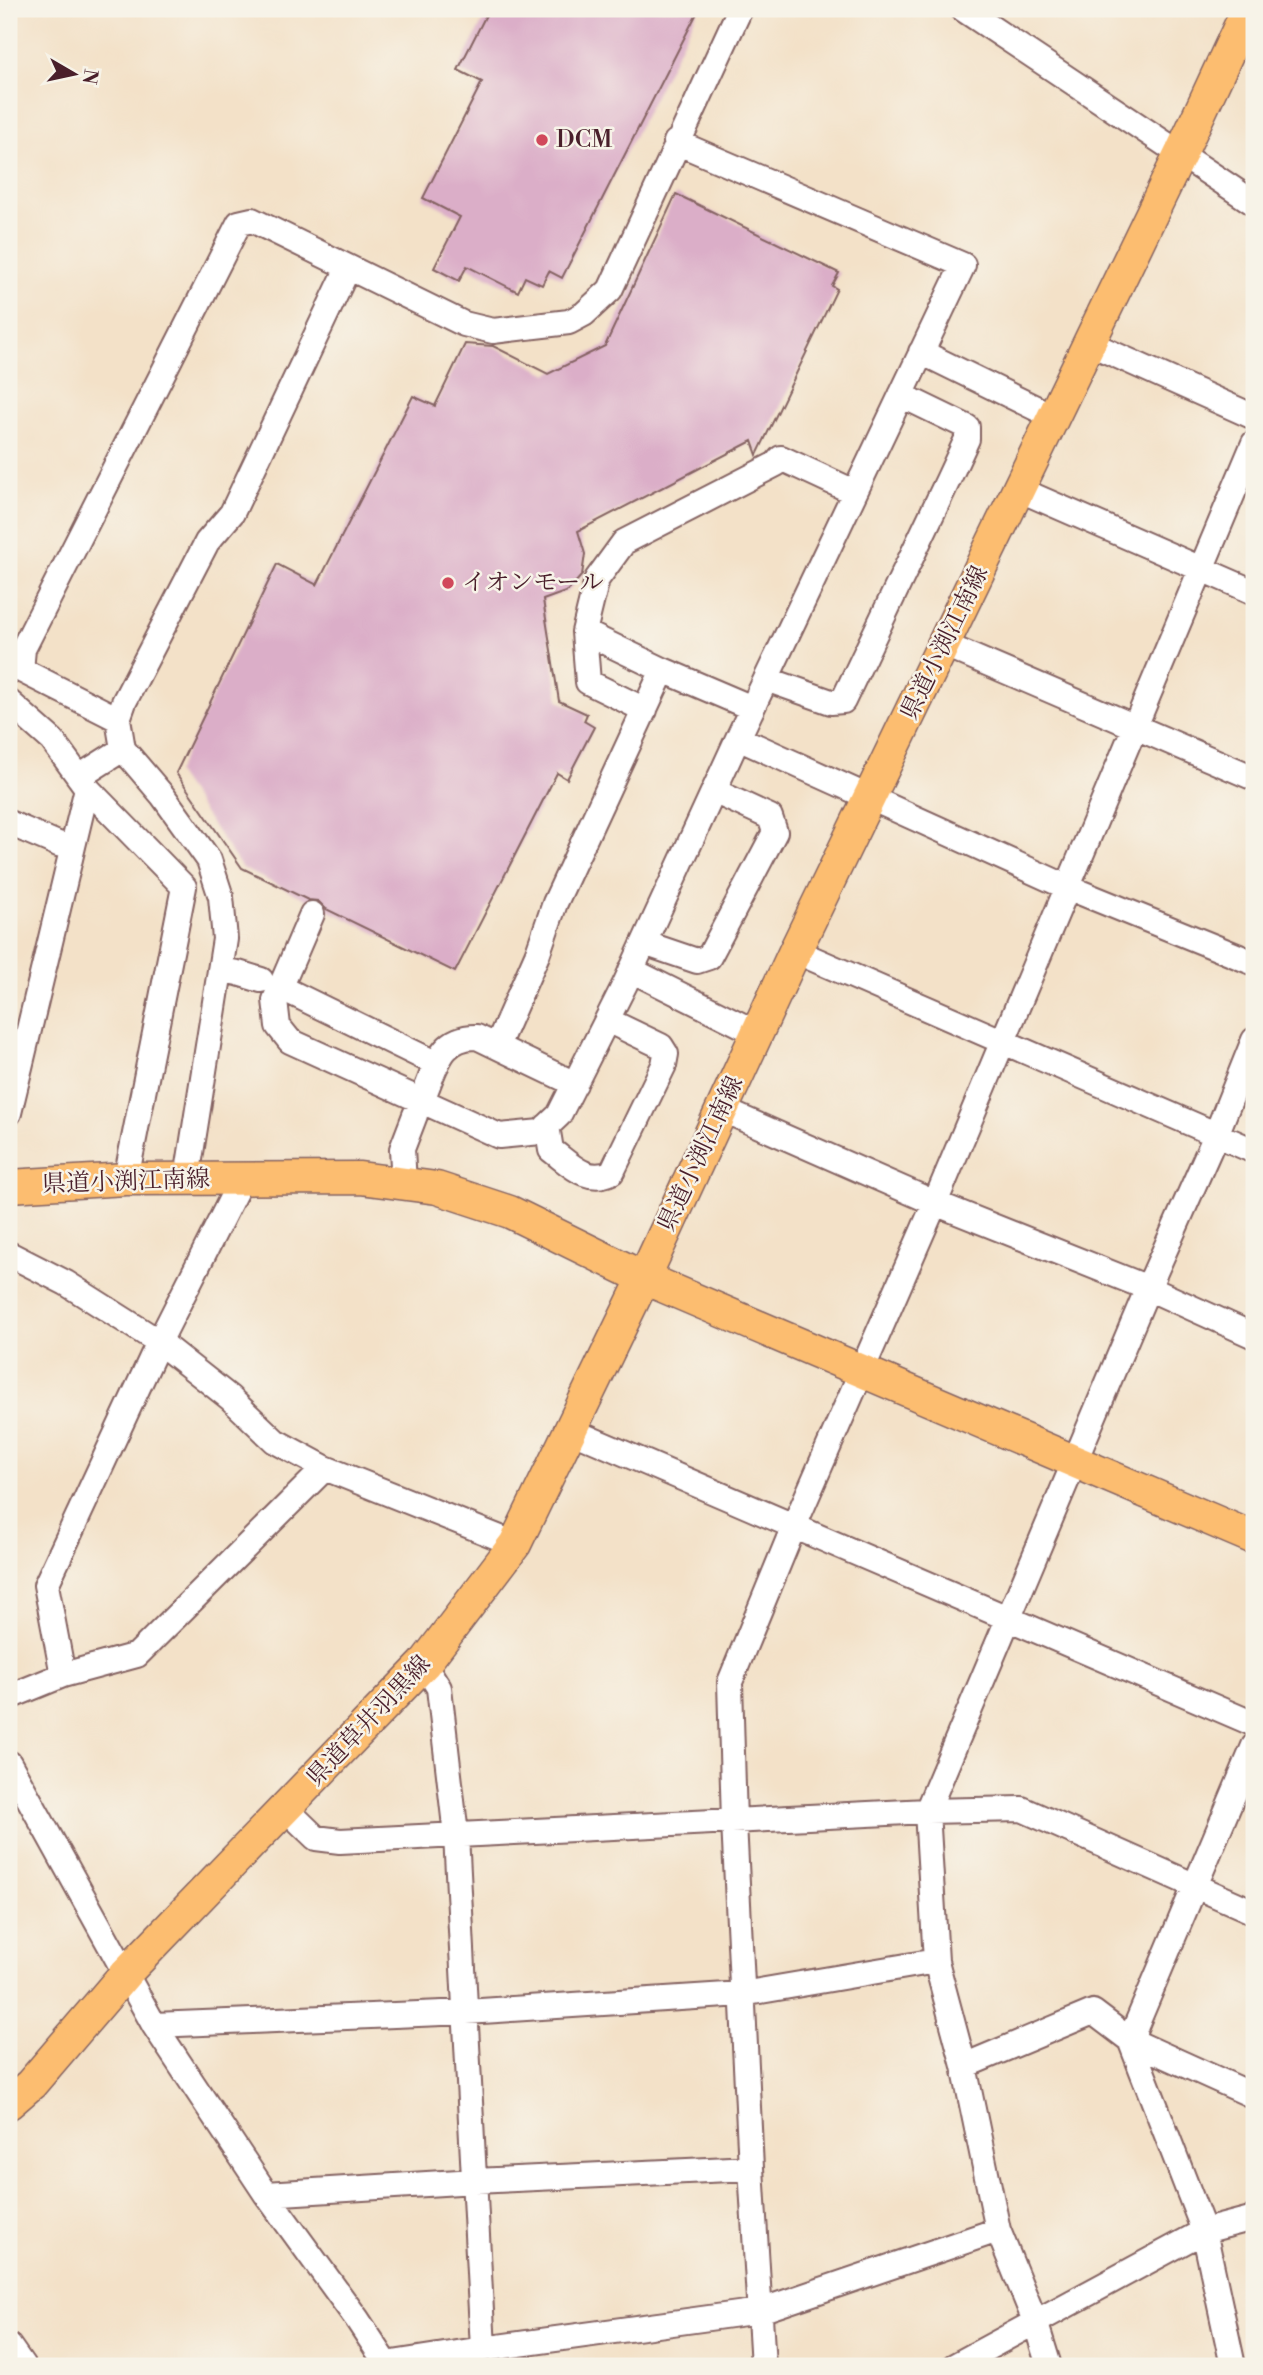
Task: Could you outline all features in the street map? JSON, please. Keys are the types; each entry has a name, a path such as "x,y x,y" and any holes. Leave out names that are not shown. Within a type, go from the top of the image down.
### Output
{"main road":[{"name":"県道小渕江南線","path":"643,1278 795,951 1181,153 1247,26"},
{"name":"県道小渕江南線","path":"9,1186 126,1179 360,1178 436,1188 510,1212 643,1278 1254,1538"},
{"name":"県道草井羽黒線","path":"9,2103 31,2084 126,1973 424,1664 515,1544 643,1278"}],"street":[{"path":"118,719 21,670 23,649 239,223 252,220 464,324 493,331 569,322 584,314 610,290 676,142 740,9"},
{"path":"974,12 1254,203"},
{"path":"312,914 275,1000 278,1026 290,1041 499,1136 541,1132 559,1115 644,943 752,708 963,265 676,142"},
{"path":"187,1178 225,939 221,897 209,860 163,796 123,748 118,719 124,702 207,542 232,513 348,268"},
{"path":"1089,343 1254,416"},
{"path":"921,352 1054,416"},
{"path":"766,680 831,702 843,701 948,480 967,439 967,426 901,395"},
{"path":"763,2366 742,1994 730,1682 861,1369 935,1203 1254,443"},
{"path":"645,710 588,682 584,632 597,579 624,542 776,464 781,458 854,492"},
{"path":"1018,489 1254,592"},
{"path":"584,632 752,708"},
{"path":"944,645 1254,778"},
{"path":"497,1046 537,955 555,903 663,670"},
{"path":"9,702 52,740 83,783 184,887 126,1179"},
{"path":"738,738 1067,887 1254,963"},
{"path":"9,1113 71,847 83,783 123,748"},
{"path":"644,943 697,961 709,957 775,832 770,817 714,791"},
{"path":"9,823 58,845 71,847"},
{"path":"795,951 1254,1152"},
{"path":"220,970 261,980"},
{"path":"631,970 757,1033"},
{"path":"290,992 437,1064"},
{"path":"547,1126 551,1150 585,1175 602,1177 612,1172 664,1065 666,1054 661,1046 607,1020"},
{"path":"426,1090 449,1044 463,1036 477,1037 575,1084"},
{"path":"1049,2366 1035,2321 998,2230 964,2066 936,1961 927,1811 1148,1288 1216,1135 1254,1040"},
{"path":"721,1109 935,1203 1148,1288 1254,1336"},
{"path":"404,1183 402,1149 415,1115"},
{"path":"62,1675 47,1585 159,1342 243,1178"},
{"path":"9,1254 65,1283 159,1342 230,1398 275,1441 325,1468 515,1544"},
{"path":"570,1430 1254,1724"},
{"path":"9,1698 62,1675 137,1655 325,1468"},
{"path":"424,1664 439,1688 456,1835 483,2349"},
{"path":"1233,2366 1204,2231 1130,2040 1254,1746"},
{"path":"9,1763 154,2025 266,2194 357,2319 386,2365 760,2311 998,2230"},
{"path":"286,1809 316,1838 341,1841 927,1811 1022,1809 1254,1912"},
{"path":"154,2025 466,2012 742,1994 936,1961"},
{"path":"964,2066 1093,2012 1130,2040 1254,2096"},
{"path":"266,2194 751,2168"},
{"path":"954,2366 1204,2231 1254,2218"},
{"path":"9,2346 23,2366"}],"building":[{"name":"DCM","path":"489,9 699,9 562,278 549,271 542,285 525,277 518,292 467,266 459,281 434,268 460,217 423,198 482,82 458,70"},
{"name":"イオンモール","path":"676,194 839,273 832,286 837,289 757,455 752,441 578,531 585,554 582,575 568,591 543,600 559,701 587,714 584,721 594,727 567,779 557,773 455,972 326,909 318,901 308,900 242,868 176,773 277,564 317,585 413,396 435,406 465,344 493,346 548,374 605,346"}],"place":[{"name":"DCM","path":"542,140"},
{"name":"イオンモール","path":"448,583"}]}
